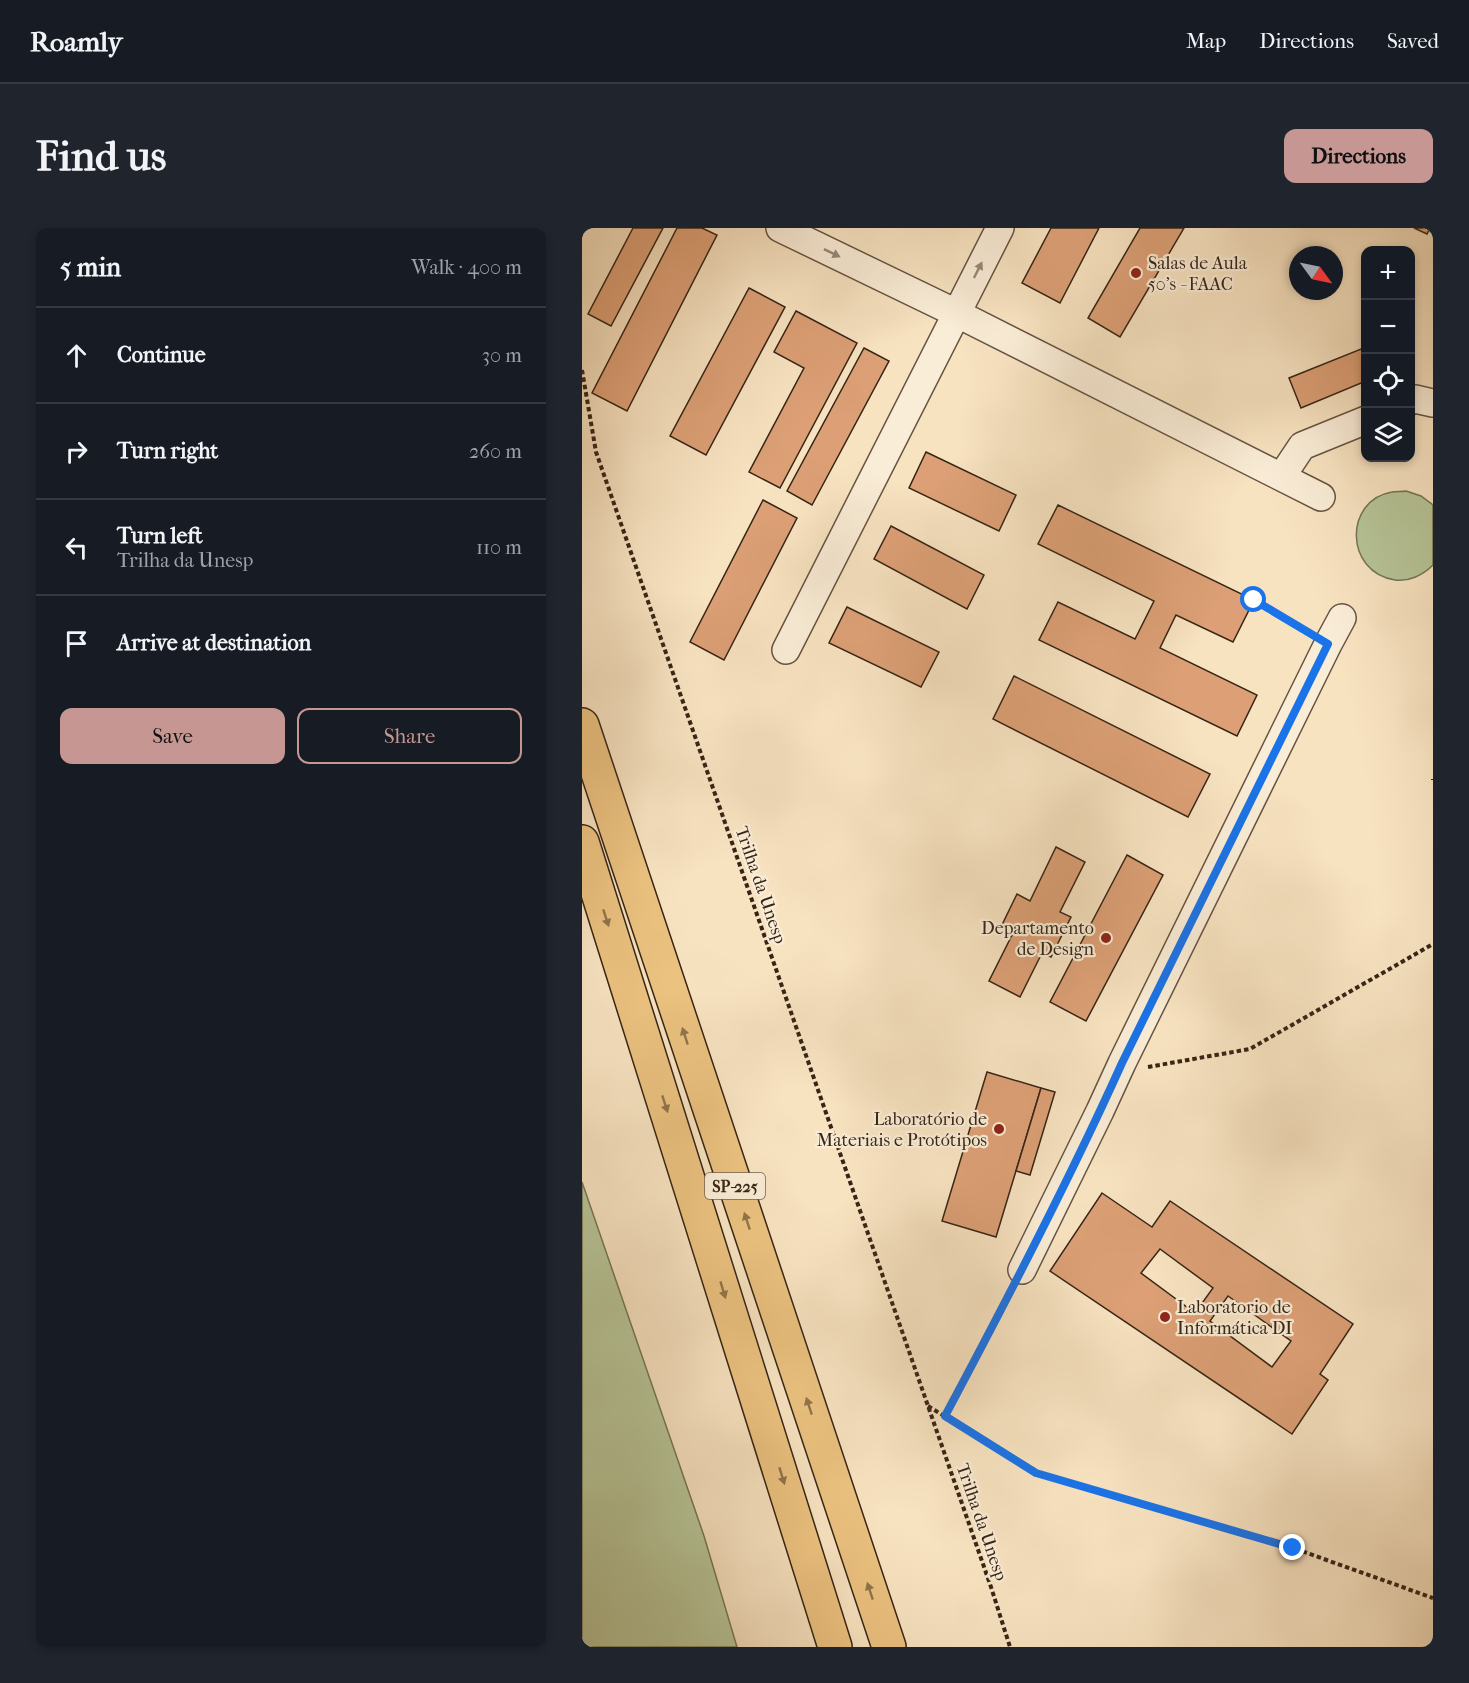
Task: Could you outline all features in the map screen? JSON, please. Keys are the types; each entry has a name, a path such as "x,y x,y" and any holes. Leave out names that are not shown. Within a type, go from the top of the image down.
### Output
{"highway":[{"name":"SP-225","path":"582,726 889,1647"},
{"name":"SP-225","path":"582,842 835,1647"}],"lane":[{"path":"780,228 956,313 1321,497"},
{"path":"786,650 1000,228"},
{"path":"1415,399 1433,403"},
{"path":"1282,476 1302,446 1361,422"},
{"path":"1022,1270 1342,618"}],"path":[{"name":"Trilha da Unesp","path":"582,370 596,452 1010,1647"},
{"path":"1254,600 1328,644"},
{"path":"1142,1068 1250,1049 1433,944"},
{"path":"945,1416 1022,1270"},
{"name":"Trilha da Unesp","path":"928,1405 1036,1473 1293,1548 1433,1598"}],"green space":[{"path":"1406,491 1421,496 1433,505 1433,565 1416,577 1395,580 1378,574 1366,564 1359,551 1356,536 1358,521 1365,508 1376,498 1392,492"},
{"path":"582,1182 704,1536 737,1647 582,1647"}],"building":[{"path":"633,228 663,228 611,326 588,314"},
{"path":"677,228 702,228 717,235 627,411 592,393"},
{"path":"1051,228 1099,228 1060,303 1022,283"},
{"name":"Salas de Aula 50's - FAAC","path":"1140,228 1184,228 1120,337 1088,318"},
{"path":"1414,228 1430,228 1427,234"},
{"path":"749,288 785,307 706,455 670,436"},
{"path":"796,311 857,343 780,488 749,472 804,368 774,352"},
{"path":"864,348 889,361 812,505 787,491"},
{"path":"1361,349 1361,383 1301,408 1289,378"},
{"path":"926,452 1016,495 999,531 909,488"},
{"path":"763,500 797,518 724,660 690,642"},
{"path":"1058,505 1254,600 1233,642 1176,615 1160,648 1257,695 1237,736 1039,640 1058,602 1135,639 1154,601 1038,544"},
{"path":"891,526 984,575 967,609 874,559"},
{"path":"847,607 939,652 921,687 829,643"},
{"path":"1014,676 1210,774 1188,817 993,719"},
{"path":"1056,847 1085,862 1060,912 1071,917 1051,957 1042,953 1020,997 989,981 1012,935 1000,929 1017,894 1030,901"},
{"name":"Departamento de Design","path":"1127,855 1163,875 1086,1021 1050,1002"},
{"name":"Laboratório de Materiais e Protótipos","path":"987,1072 1041,1088 996,1237 942,1221"},
{"path":"1041,1088 1055,1092 1030,1175 1016,1171"},
{"name":"Laboratorio de Informática DI","path":"1102,1193 1152,1227 1170,1201 1353,1324 1320,1374 1328,1380 1292,1434 1050,1271","holes":["1160,1249 1213,1288 1195,1313 1141,1273","1228,1296 1291,1341 1272,1367 1210,1321"]}],"place":[{"name":"Salas de Aula 50's - FAAC","path":"1136,273"},
{"name":"Departamento de Design","path":"1106,938"},
{"name":"Laboratório de Materiais e Protótipos","path":"999,1129"},
{"name":"Laboratorio de Informática DI","path":"1165,1317"}],"route":[{"path":"1254,600 1328,644 1022,1270 945,1416 1036,1473 1293,1548"}]}
